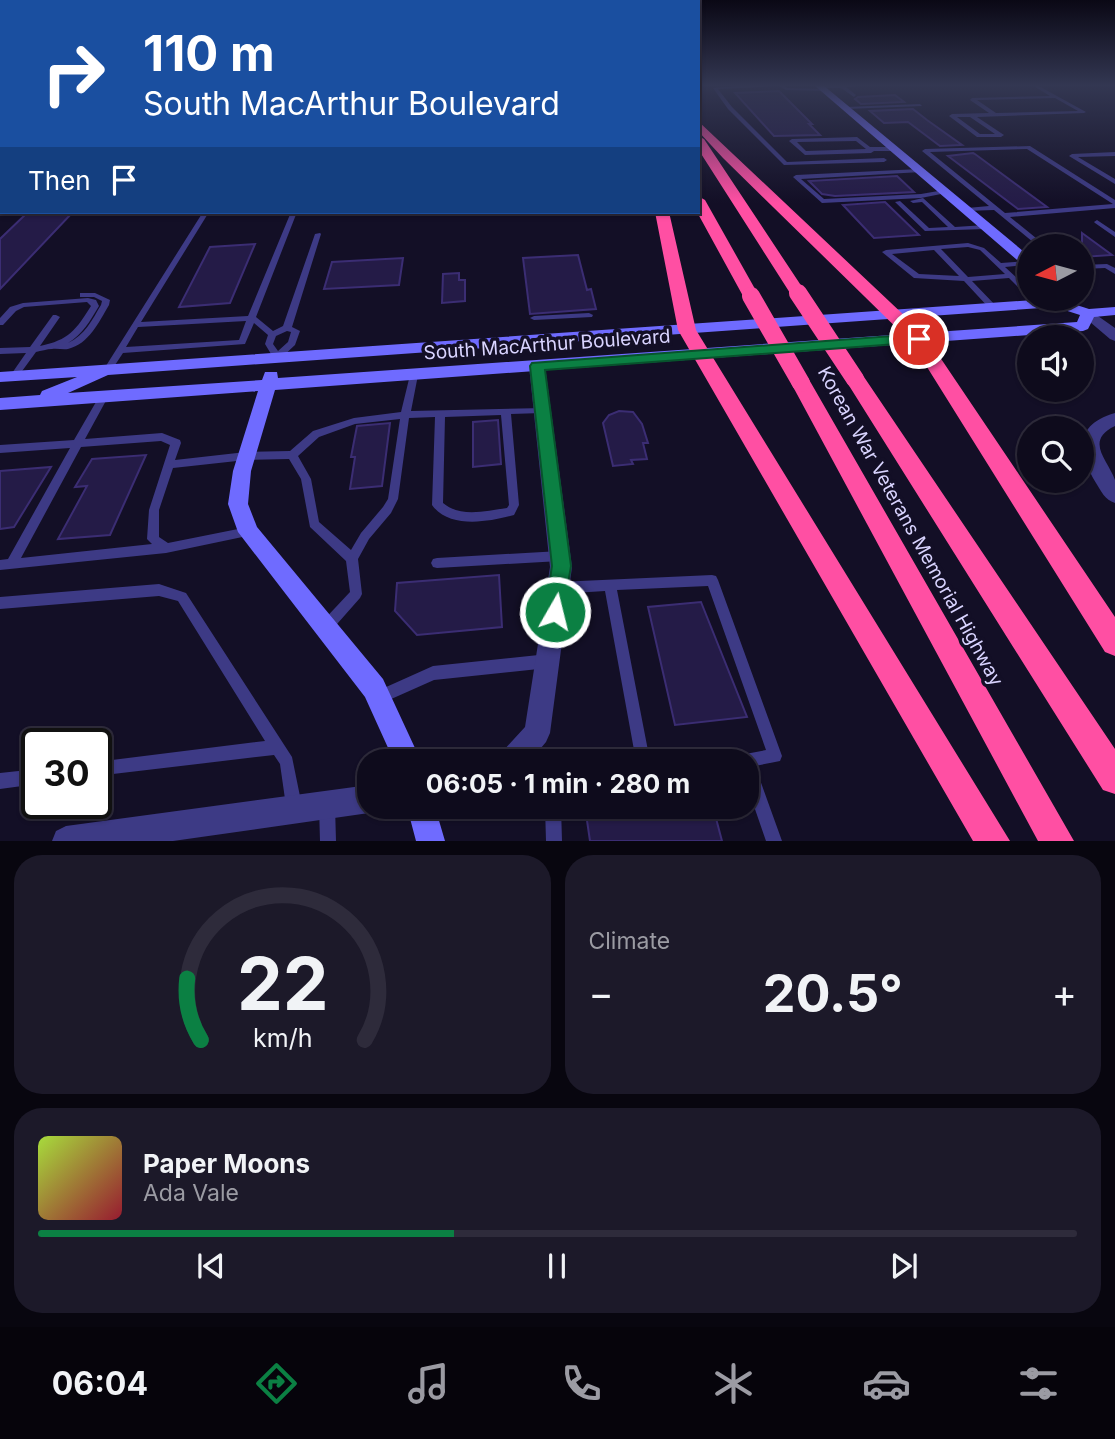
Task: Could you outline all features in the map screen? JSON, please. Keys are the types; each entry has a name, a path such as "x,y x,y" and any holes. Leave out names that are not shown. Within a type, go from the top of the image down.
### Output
{"highway":[{"path":"700,126 919,339 1115,642"},
{"name":"Korean War Veterans Memorial Highway","path":"700,142 1115,778"},
{"name":"Korean War Veterans Memorial Highway","path":"700,204 1057,841"},
{"path":"662,214 687,330 993,841"}],"main road":[{"path":"865,124 1017,253"},
{"name":"South MacArthur Boulevard","path":"7,376 894,315 1017,302"},
{"name":"South MacArthur Boulevard","path":"1085,312 1115,311"},
{"name":"South MacArthur Boulevard","path":"0,404 1083,326 1088,313"},
{"path":"277,357 246,456 238,504 247,532 374,688 402,749"},
{"path":"28,402 108,369"},
{"path":"0,391 7,376"},
{"path":"425,819 431,841"}],"street":[{"path":"1088,313 1115,336"},
{"path":"527,749 537,733 558,588 560,556 537,366"},
{"path":"1114,491 1092,459 1091,440 1105,422 1115,419"},
{"path":"66,841 357,801"}],"lane":[{"path":"746,124 786,164 884,160"},
{"path":"963,124 979,136 1001,135 985,124"},
{"path":"870,150 857,139 792,141 805,153 894,149"},
{"path":"1028,234 925,151 1028,147 1115,205"},
{"path":"1114,181 1072,156 1115,154"},
{"path":"919,171 796,177 822,201 921,196 944,192"},
{"path":"954,229 923,200 898,202 927,230 954,229 985,227"},
{"path":"1005,215 1115,205"},
{"path":"967,211 995,208"},
{"path":"108,369 205,214"},
{"path":"120,350 242,342 293,214"},
{"path":"1097,222 1115,235"},
{"path":"286,328 318,234"},
{"path":"1011,276 968,279 917,276 886,252 968,245 982,249 1000,265 1017,282"},
{"path":"936,248 992,307"},
{"path":"1000,265 1017,264"},
{"path":"1094,266 1107,265 1115,272"},
{"path":"0,323 12,309 23,304 93,302 95,306 76,334 51,345 30,350 0,351"},
{"path":"534,318 589,315"},
{"path":"7,376 56,317"},
{"path":"136,325 252,318 272,334"},
{"path":"286,328 296,331 292,343 277,357 269,344 272,334 286,328"},
{"path":"325,629 356,594 352,559 365,536 393,499 414,374"},
{"path":"5,564 103,397"},
{"path":"168,465 246,456 292,455 316,434 354,421 405,415 542,410"},
{"path":"440,414 438,505 447,515 461,518 510,512 514,505 506,412"},
{"path":"0,449 162,437 176,443 154,510 153,539 166,548"},
{"path":"292,455 306,479 314,524 352,559"},
{"path":"5,564 166,548 247,532"},
{"path":"437,563 560,556"},
{"path":"558,588 712,580 775,756 759,759"},
{"path":"610,585 641,749"},
{"path":"0,603 159,590 181,597 287,762 295,810"},
{"path":"379,698 433,673 548,660"},
{"path":"112,767 277,747"},
{"path":"0,780 21,778"},
{"path":"759,799 774,841"},
{"path":"327,805 328,841"},
{"path":"553,819 554,841"}],"building":[{"path":"763,124 809,124 820,135 774,136"},
{"path":"911,124 933,124 962,145 940,146"},
{"path":"973,153 1047,207 1018,209 948,156"},
{"path":"897,176 914,192 835,196 822,194 809,181"},
{"path":"885,202 919,235 874,238 843,205"},
{"path":"26,214 71,214 0,289 0,239"},
{"path":"1094,242 1112,255 1094,256"},
{"path":"255,244 230,303 179,307 210,247"},
{"path":"578,255 587,290 591,289 596,309 530,314 523,258"},
{"path":"403,258 399,285 324,289 332,262"},
{"path":"459,273 459,280 465,280 465,301 442,303 443,274"},
{"path":"619,411 633,412 642,424 648,443 643,443 647,459 631,460 633,464 613,466 603,423 609,415"},
{"path":"498,420 501,464 473,467 473,422"},
{"path":"390,423 382,486 350,489 355,457 351,457 357,426"},
{"path":"146,455 110,535 58,539 87,486 75,487 92,459"},
{"path":"51,467 14,527 0,529 0,471"},
{"path":"499,575 502,627 417,635 395,611 397,583"},
{"path":"701,602 747,717 675,725 648,607"},
{"path":"587,819 716,819 722,841 590,841"}],"route":[{"path":"555,612 562,566 537,366 919,339"}]}
